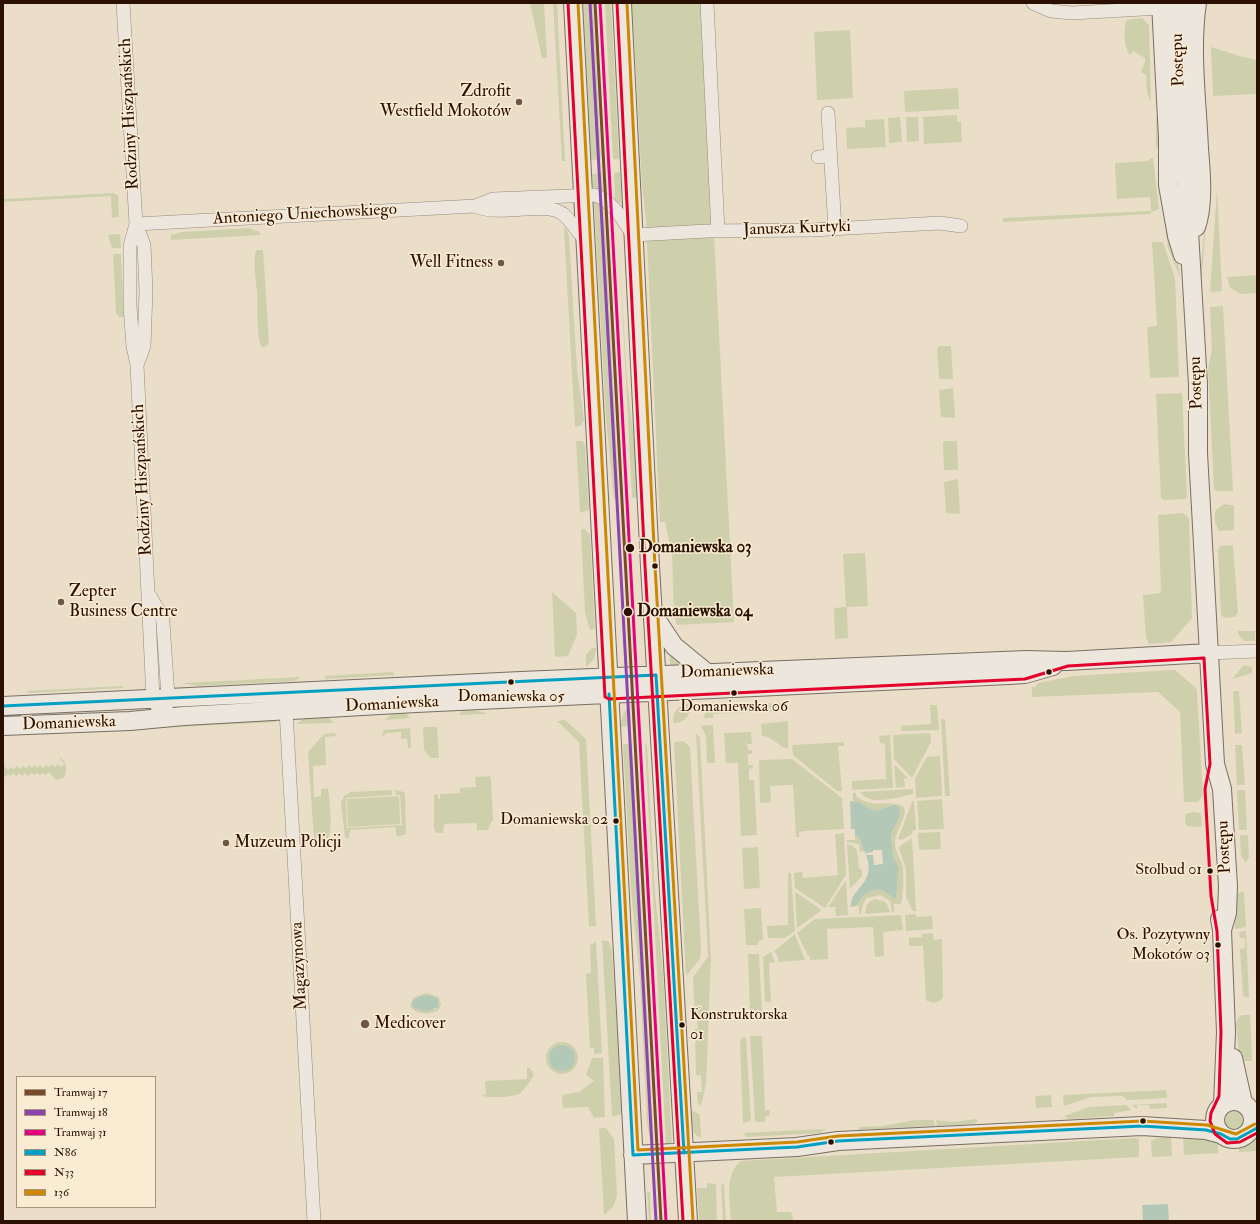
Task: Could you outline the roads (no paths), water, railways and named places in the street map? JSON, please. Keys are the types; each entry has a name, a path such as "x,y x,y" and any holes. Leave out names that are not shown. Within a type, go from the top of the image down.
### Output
{"street":[{"name":"Rodziny Hiszpańskich","path":"123,3 136,224 130,246 130,299 133,346 137,365 149,595 163,718"},
{"path":"573,3 637,1221"},
{"path":"622,3 631,161 633,235 652,614 688,1221"},
{"path":"707,3 718,231"},
{"path":"1033,3 1051,11 1072,13 1161,5 1168,138 1168,185 1177,236 1192,274"},
{"name":"Postępu","path":"1179,3 1179,51 1198,385 1199,466 1215,764 1210,789 1216,896 1222,930 1226,1032 1220,1108"},
{"path":"1189,241 1197,224 1201,186 1195,54 1197,3"},
{"path":"828,113 824,156 835,228"},
{"name":"Antoniego Uniechowskiego","path":"475,206 493,199 583,194 595,195 610,203 633,235"},
{"name":"Antoniego Uniechowskiego","path":"136,224 475,206 494,211 546,208 563,214 585,240"},
{"name":"Janusza Kurtyki","path":"633,235 940,223 961,226"},
{"path":"652,614 674,646 707,673"},
{"name":"Domaniewska","path":"656,683 707,673 1026,660 1067,661 1257,650"},
{"name":"Domaniewska","path":"3,706 161,697 1009,675 1026,674 1067,661"},
{"name":"Domaniewska","path":"3,726 286,710 609,685"},
{"name":"Magazynowa","path":"286,710 314,1221"},
{"name":"Postępu","path":"1226,1032 1250,1109"},
{"path":"633,1155 797,1146 830,1141 1142,1126 1206,1116 1232,1101 1250,1109 1253,1122 1253,1129 1237,1139 1230,1139 1221,1134 1206,1130 1142,1126"},
{"path":"1220,1108 1215,1121 1221,1134"}],"tram line":[{"name":"18","path":"590,3 656,1221"},
{"name":"17","path":"595,3 661,1221"},
{"name":"31","path":"600,3 666,1221"}],"place":[{"name":"Zdrofit Westfield Mokotów","path":"519,102"},
{"name":"Well Fitness","path":"501,263"},
{"name":"Domaniewska 03","path":"630,548"},
{"name":"Zepter Business Centre","path":"61,602"},
{"name":"Domaniewska 04","path":"628,612"},
{"name":"Domaniewska 05","path":"511,682"},
{"name":"Domaniewska 06","path":"734,693"},
{"name":"Domaniewska 02","path":"616,821"},
{"name":"Muzeum Policji","path":"226,843"},
{"name":"Stolbud 01","path":"1210,871"},
{"name":"Os. Pozytywny Mokotów 03","path":"1218,945"},
{"name":"Medicover","path":"365,1024"},
{"name":"Konstruktorska 01","path":"682,1025"}]}
